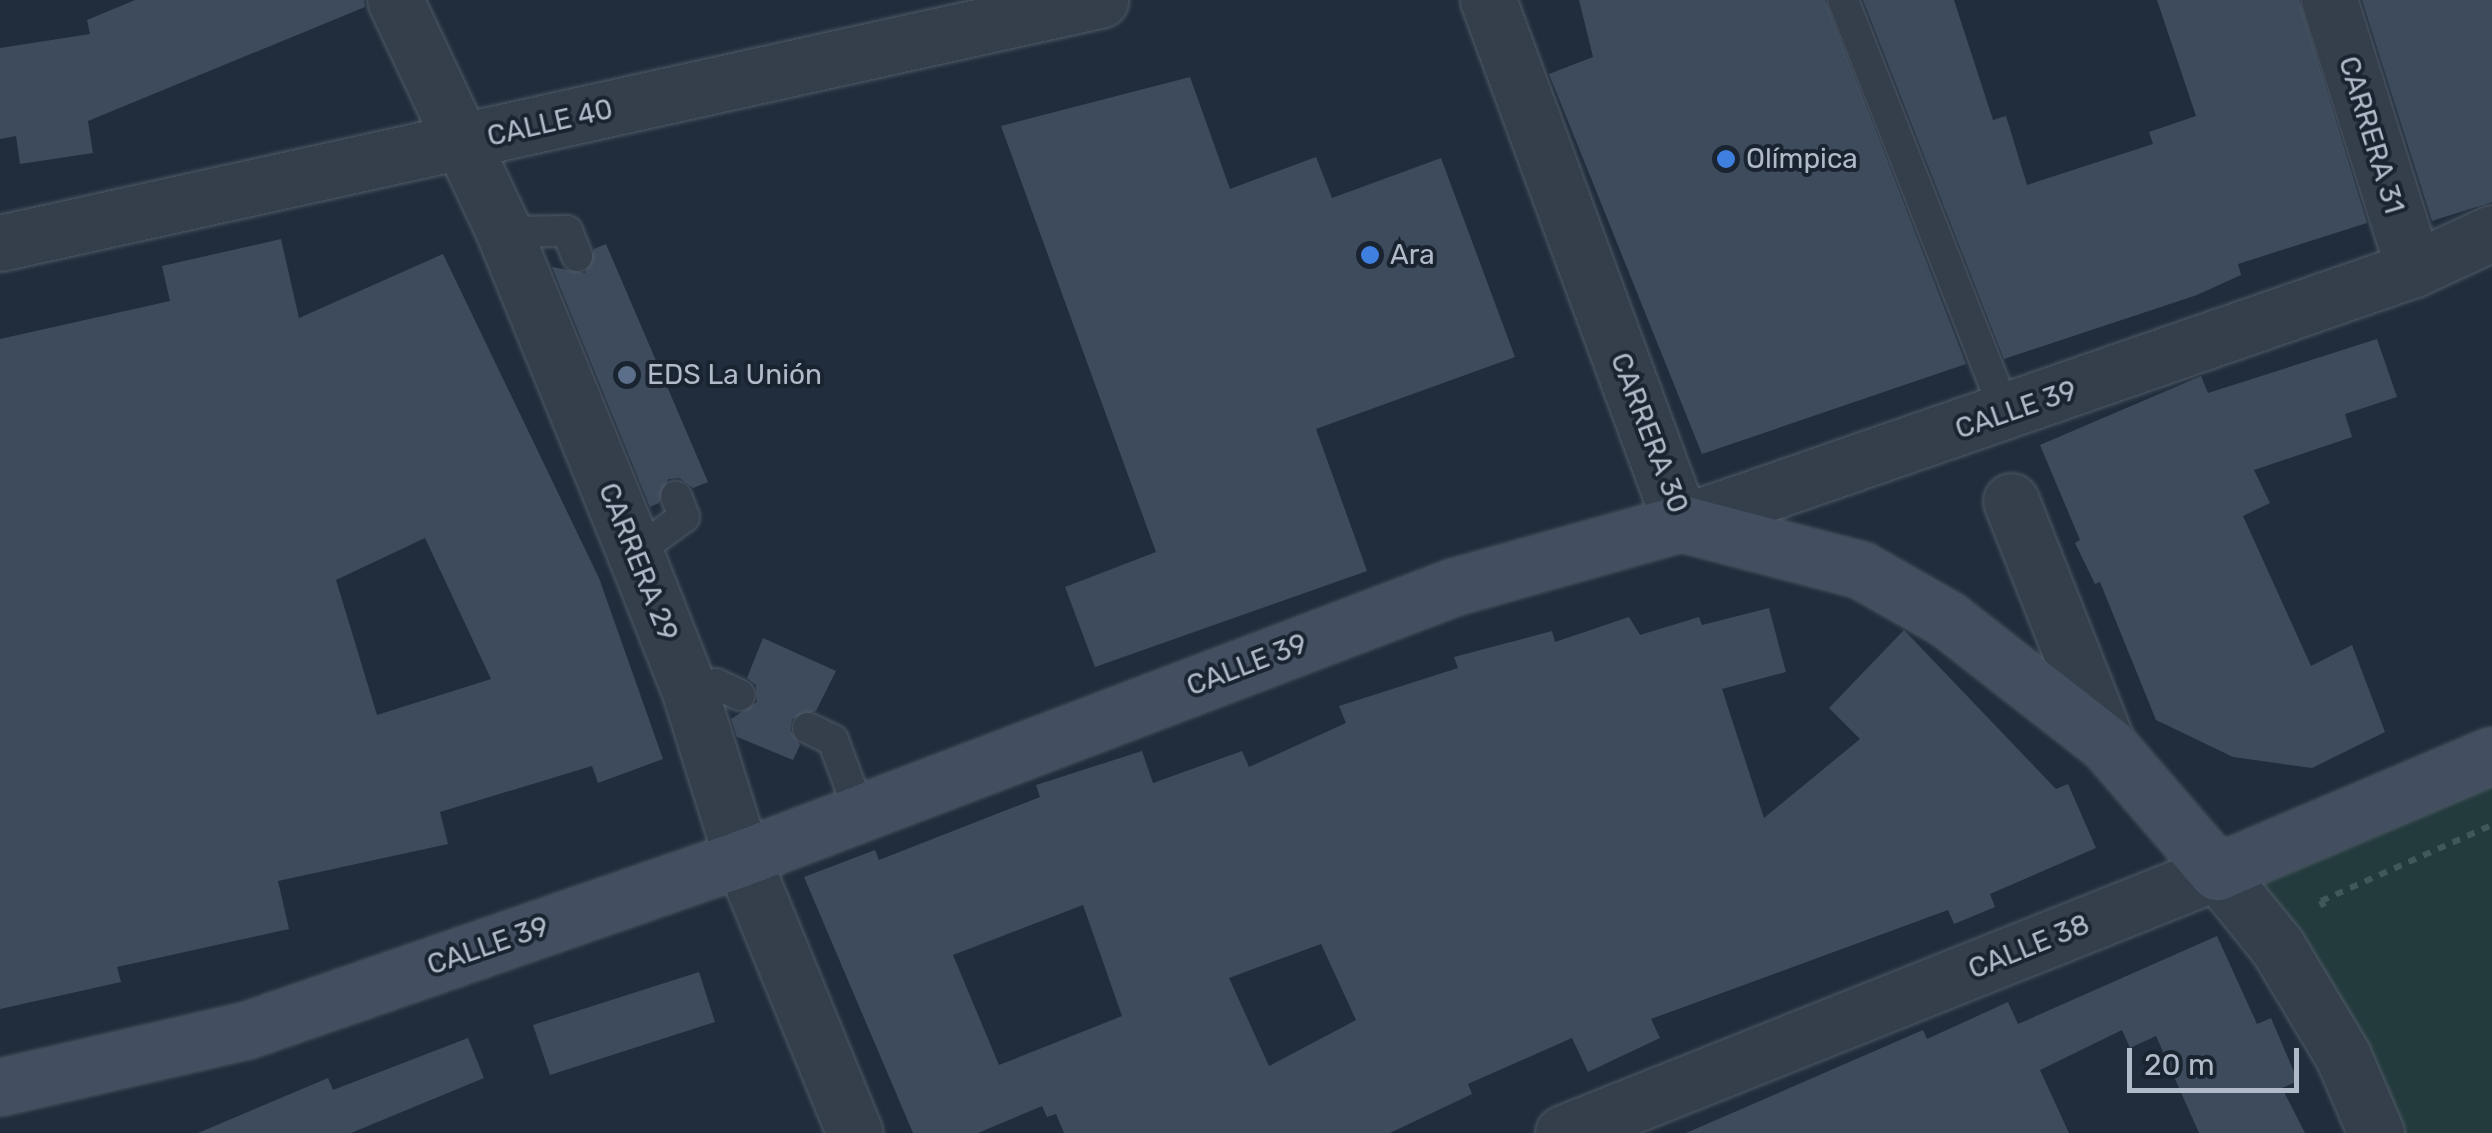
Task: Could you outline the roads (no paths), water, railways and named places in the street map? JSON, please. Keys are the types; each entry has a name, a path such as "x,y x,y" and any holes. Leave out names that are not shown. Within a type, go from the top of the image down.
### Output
{"main road":[{"name":"CARRERA 30","path":"1681,524 1861,570 1946,619 2107,744 2217,872"},
{"name":"CALLE 39","path":"0,1087 247,1030 742,858 1453,587 1681,524"},
{"name":"CALLE 38","path":"2217,872 2492,754"}],"street":[{"name":"CARRERA 29","path":"396,0 504,232 635,553 715,693 742,858 855,1133"},
{"name":"CALLE 40","path":"0,243 1100,0"},
{"name":"CARRERA 30","path":"1488,0 1681,524"},
{"name":"CARRERA 31","path":"2329,0 2414,270"},
{"name":"CALLE 39","path":"1681,524 2414,270 2492,233"},
{"name":"CARRERA 30","path":"2012,501 2107,744"},
{"name":"CARRERA 30","path":"2217,872 2277,946 2343,1056 2376,1133"},
{"name":"CALLE 38","path":"1564,1133 2217,872"}],"lane":[{"path":"1844,0 2006,414"},
{"path":"504,232 567,231 577,256"},
{"path":"635,553 684,517 676,496"},
{"path":"808,728 833,740 860,813"}],"place":[{"name":"Olímpica","path":"1726,159"},
{"name":"Ara","path":"1370,255"},
{"name":"EDS La Unión","path":"627,375"}]}
